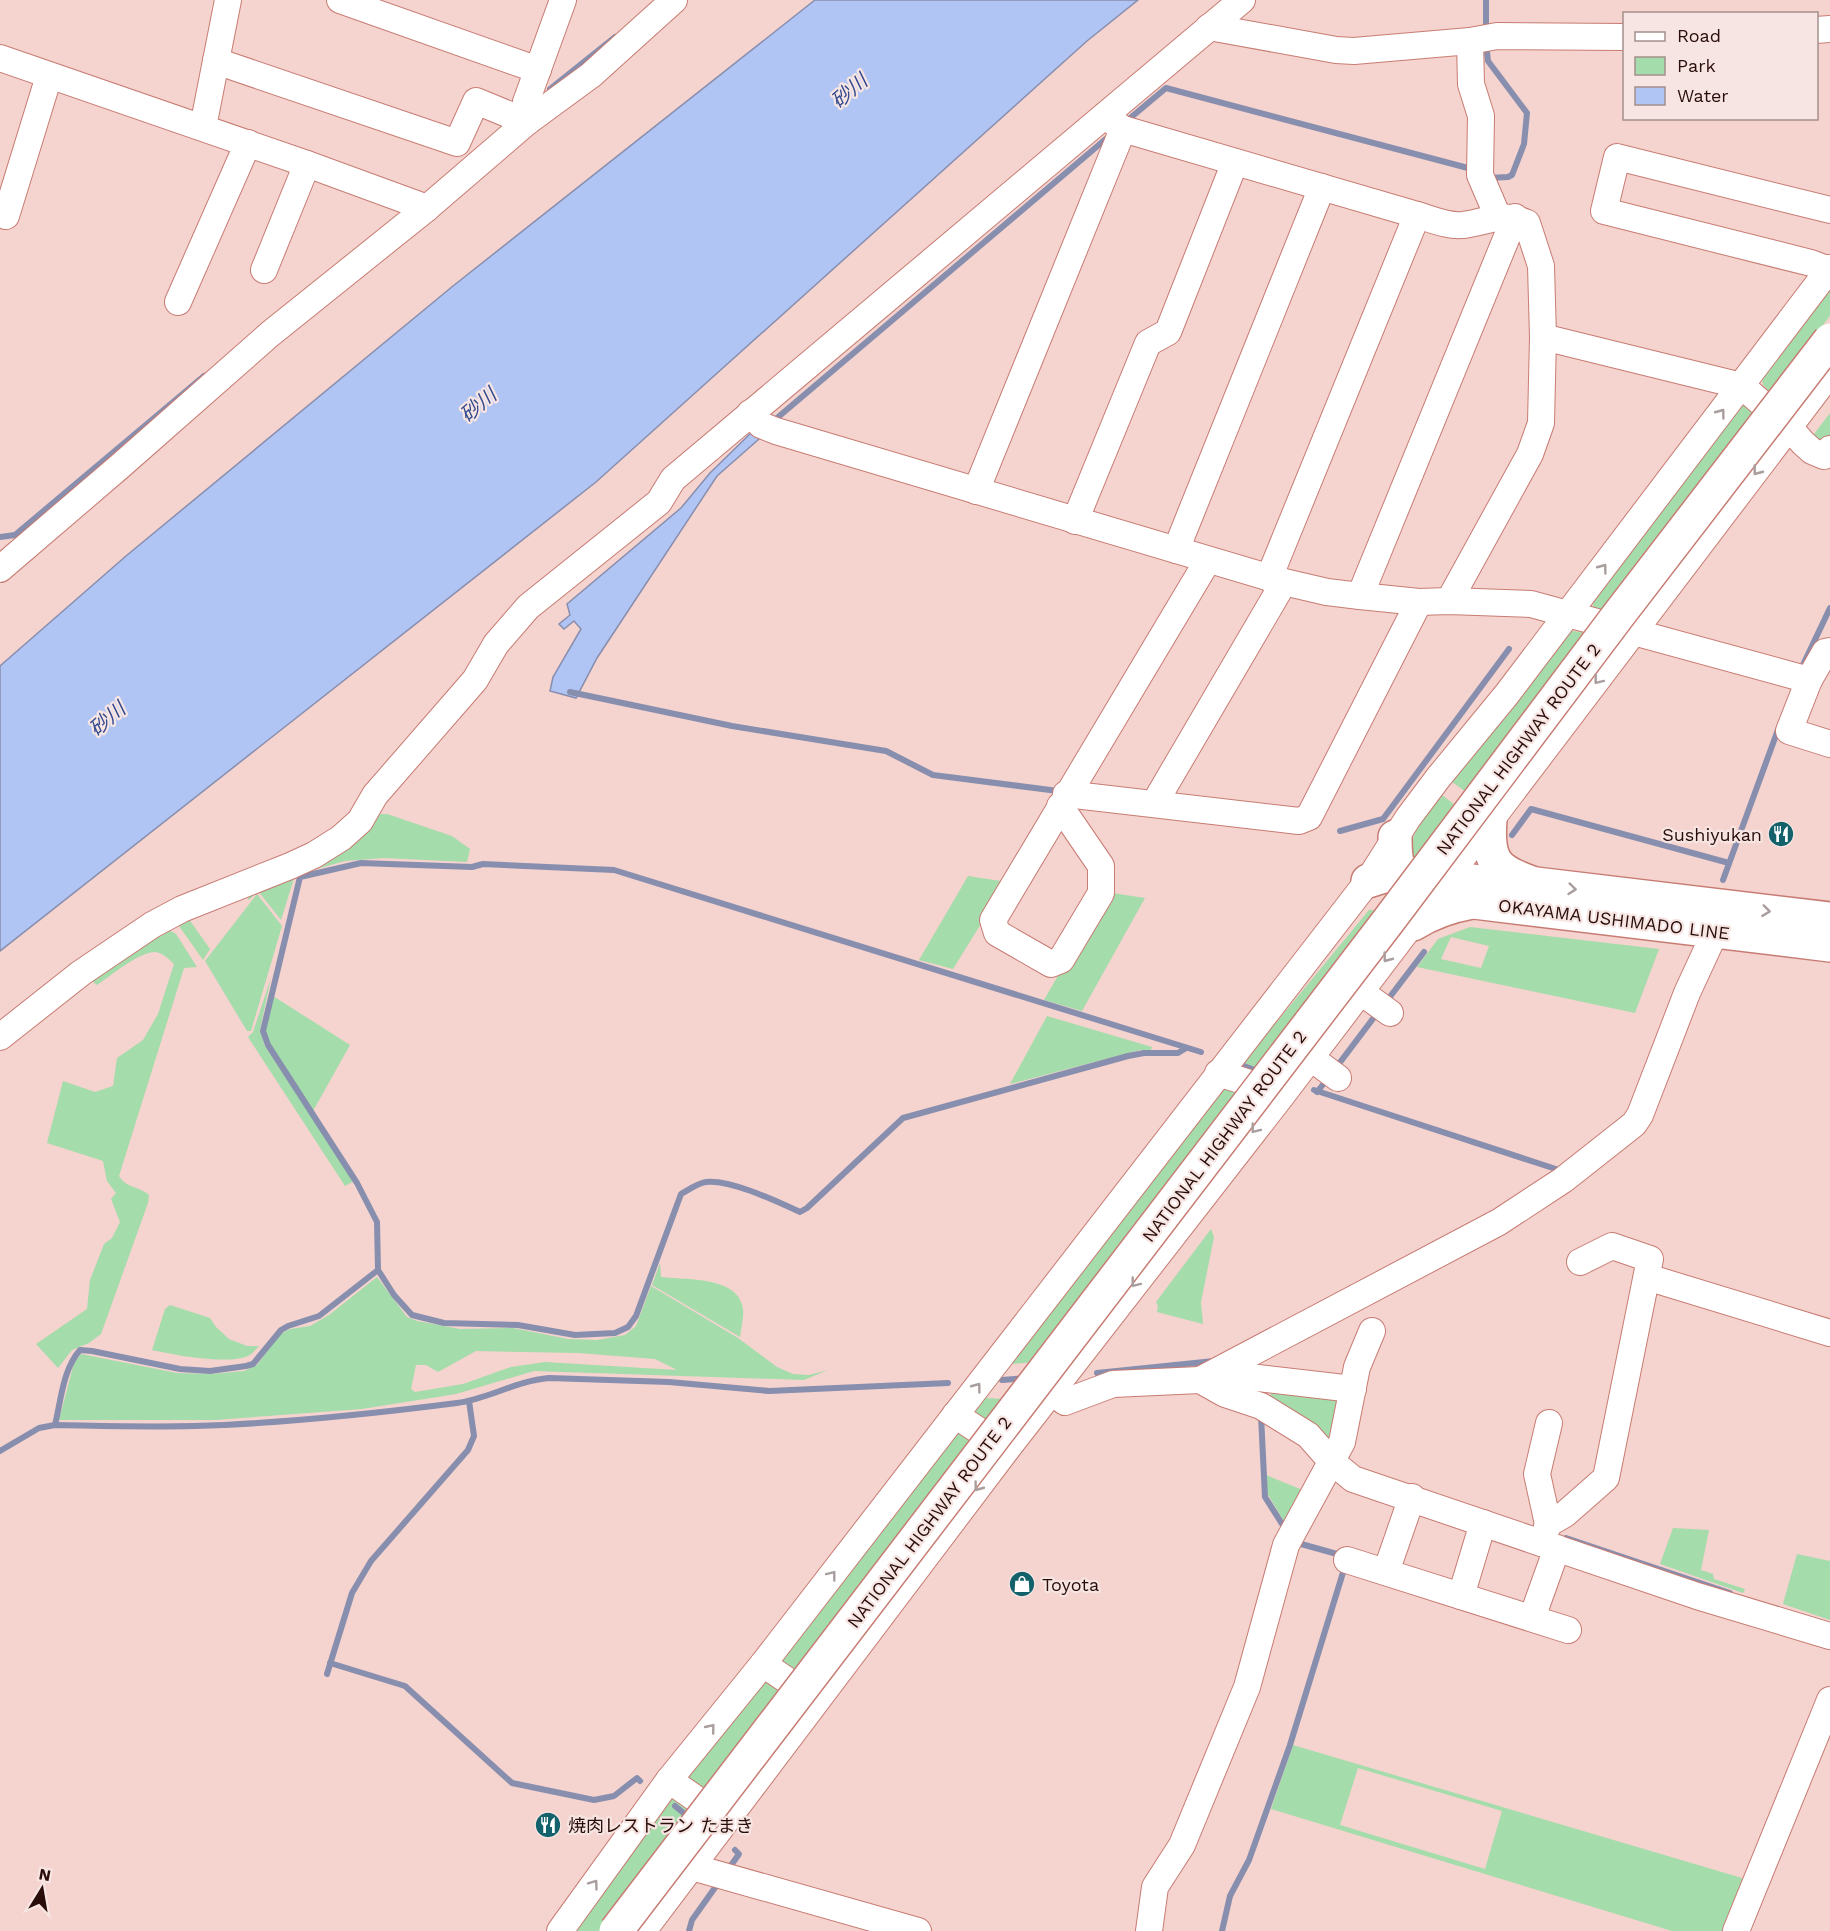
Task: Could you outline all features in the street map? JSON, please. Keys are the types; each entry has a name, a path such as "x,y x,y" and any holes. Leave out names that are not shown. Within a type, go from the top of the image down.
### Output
{"main road":[{"name":"NATIONAL HIGHWAY ROUTE 2","path":"616,1931 1830,340"},
{"path":"1490,819 1490,850 1499,868 1515,878 1536,884"},
{"path":"1395,837 1395,854 1399,867 1405,873"},
{"name":"OKAYAMA USHIMADO LINE","path":"1368,881 1390,874 1405,873 1442,884 1474,902 1708,917 1830,919"},
{"name":"OKAYAMA USHIMADO LINE","path":"1442,884 1536,884 1708,917 1830,945"},
{"path":"1413,924 1432,913 1474,902"}],"street":[{"path":"205,121 228,0"},
{"path":"340,0 538,70"},
{"path":"527,122 526,102 563,0"},
{"path":"0,1037 81,973 152,925 182,909 314,855 341,838 360,821 375,795 475,680 496,644 528,607 659,502 673,479 750,413 1114,122 1209,27 1242,0"},
{"path":"0,569 270,333 427,208 527,122 591,75 660,3"},
{"path":"1209,27 1336,50 1354,51 1497,36 1623,37"},
{"path":"1480,39 1471,84 1481,116 1481,177 1506,217"},
{"path":"0,58 49,76 205,121 248,143 427,208"},
{"path":"216,61 457,143 476,101 527,122"},
{"path":"6,216 49,76"},
{"path":"1114,122 1235,162 1417,215 1462,225 1506,217 1527,223 1541,266 1543,337 1538,435 1530,454 1449,601"},
{"path":"976,491 1114,122"},
{"path":"178,302 248,143"},
{"path":"560,1931 669,1780 763,1664 1368,881 1395,837 1437,778 1507,694 1829,269 1604,211 1617,157 1830,210"},
{"path":"1076,521 1148,343 1168,332 1235,162"},
{"path":"264,270 307,164"},
{"path":"1176,550 1322,187"},
{"path":"1154,804 1277,580 1417,215"},
{"path":"1360,596 1506,217"},
{"path":"1543,337 1742,386 1790,428 1812,451 1824,456 1830,449"},
{"path":"643,1931 1007,1449 1283,1094 1328,1070 1379,1005 1413,924 1490,819 1634,634 1830,373"},
{"path":"750,413 761,425 776,431 1277,580 1327,592 1419,602 1531,604 1801,678"},
{"path":"1063,800 1101,866 1101,893 1061,960 1051,964 997,933 993,920 1063,800 1208,560"},
{"path":"1063,800 1154,804 1299,821 1309,817 1419,602"},
{"path":"1828,645 1801,678 1789,731 1830,744"},
{"path":"1199,1379 1499,1222 1563,1180 1634,1124 1640,1115 1687,993 1708,917"},
{"path":"1218,1073 1283,1094"},
{"path":"1548,1535 1565,1514 1606,1478 1650,1259 1612,1246 1580,1262"},
{"path":"1647,1278 1830,1333"},
{"path":"1149,1931 1155,1887 1182,1845 1247,1687 1286,1545 1342,1442 1357,1367 1372,1331"},
{"path":"1199,1379 1225,1394 1261,1406 1308,1435 1331,1461 1353,1479 1484,1523 1548,1535 1697,1596 1830,1636"},
{"path":"1051,1392 1065,1402 1113,1384 1199,1379 1353,1389"},
{"path":"956,1415 1007,1449"},
{"path":"1532,1618 1548,1535 1537,1474 1550,1423"},
{"path":"1386,1572 1412,1497"},
{"path":"1461,1596 1484,1523"},
{"path":"1347,1560 1568,1630"},
{"path":"763,1664 816,1700"},
{"path":"1736,1931 1830,1700"},
{"path":"669,1780 727,1820"},
{"path":"692,1867 918,1931"}],"green space":[{"path":"1830,284 1830,316 1771,393 1763,385 1762,378"},
{"path":"1745,402 1760,409 1603,615 1593,607 1593,591 1738,404"},
{"path":"1830,413 1830,438 1822,444 1811,438"},
{"path":"1573,631 1590,634 1469,794 1452,782 1564,633"},
{"path":"1442,795 1459,808 1415,862 1411,844 1414,835"},
{"path":"376,814 387,814 452,836 470,849 467,862 384,858 345,861 295,875 281,920 258,891 249,900 243,891"},
{"path":"968,876 1007,882 953,969 919,960"},
{"path":"1106,892 1145,898 1082,1011 1044,1000"},
{"path":"257,894 282,926 251,1031 247,1031 205,961"},
{"path":"1369,910 1378,913 1257,1068 1245,1063 1247,1058"},
{"path":"186,915 210,949 203,960 179,926 179,918"},
{"path":"164,927 176,934 197,967 184,968 119,1176 125,1183 149,1195 148,1203 101,1334 89,1343 72,1350 58,1368 36,1344 87,1309 90,1280 104,1244 112,1238 120,1222 111,1199 116,1193 107,1181 103,1161 47,1143 63,1081 95,1092 113,1086 117,1058 143,1040 158,1014 174,964 163,954 154,952 132,961 97,985 92,981"},
{"path":"1470,927 1659,949 1635,1013 1417,967 1438,939","holes":["1451,937 1489,946 1481,968 1441,959"]},
{"path":"271,978 260,1030 265,1046 354,1181 345,1186 248,1037 253,1032"},
{"path":"273,996 350,1045 313,1111 270,1045 265,1030"},
{"path":"1047,1016 1152,1047 1151,1050 1140,1050 1010,1084"},
{"path":"1216,1085 1239,1093 1034,1362 1012,1364 986,1398 1004,1399 985,1425 969,1413"},
{"path":"1211,1229 1214,1237 1201,1302 1203,1324 1157,1312 1156,1302"},
{"path":"660,1263 661,1277 710,1282 732,1290 739,1298 743,1309 740,1337 652,1285"},
{"path":"377,1277 407,1317 417,1321 460,1329 513,1328 568,1339 597,1340 625,1335 636,1326 651,1286 738,1338 777,1367 793,1374 809,1375 828,1370 804,1380 534,1371 456,1394 362,1409 215,1420 59,1420 74,1363 81,1354 177,1373 212,1374 244,1371 257,1365 280,1334 290,1329 310,1326 329,1315","holes":["476,1351 578,1353 655,1359 677,1370 545,1362 511,1367 463,1384 415,1392 411,1389 416,1365 426,1365 438,1372"]},
{"path":"170,1305 210,1318 229,1339 247,1346 259,1346 248,1356 227,1360 152,1350 165,1309"},
{"path":"1272,1388 1336,1395 1340,1405 1334,1444 1269,1403"},
{"path":"954,1427 974,1442 793,1677 775,1661"},
{"path":"1266,1475 1305,1491 1288,1528 1267,1493"},
{"path":"1673,1528 1709,1530 1701,1570 1713,1574 1714,1579 1745,1589 1743,1593 1660,1564"},
{"path":"1797,1554 1830,1561 1830,1620 1783,1604"},
{"path":"763,1678 781,1692 699,1798 681,1778"},
{"path":"1293,1745 1759,1883 1737,1931 1672,1931 1271,1809","holes":["1358,1768 1502,1811 1485,1869 1340,1825"]},
{"path":"671,1793 718,1824 634,1931 568,1931"}],"water":[{"name":"砂川","path":"815,0 1138,0 1087,41 596,482 0,951 0,666 126,556 453,286"},
{"path":"752,432 759,439 717,476 597,658 576,698 550,691 553,677 581,629 574,621 564,629 559,624 570,615 567,604 681,508 710,473"}],"waterway":[{"path":"1486,0 1486,32"},
{"path":"550,89 615,37"},
{"path":"1486,43 1488,61 1527,113 1524,144 1512,175 1488,178"},
{"path":"1129,119 1166,88 1468,168 1471,173"},
{"path":"777,418 1107,138"},
{"path":"0,537 15,535 204,376"},
{"path":"1802,667 1830,608"},
{"path":"1340,831 1383,819 1509,649"},
{"path":"570,692 732,726 886,751 933,775 1058,791"},
{"path":"1723,880 1779,727"},
{"path":"1512,835 1531,809 1729,863"},
{"path":"55,1425 66,1375 80,1350 180,1369 210,1371 246,1366 253,1364 281,1330 319,1316 378,1270 377,1222 357,1183 268,1045 263,1031 300,877 361,863 472,867 483,864 614,870 1201,1052"},
{"path":"1386,1002 1424,952"},
{"path":"1335,1069 1378,1012"},
{"path":"378,1270 394,1295 412,1315 444,1323 518,1325 575,1335 615,1333 628,1327 636,1316 681,1194 696,1185 706,1182 728,1184 754,1192 800,1212 903,1118 1128,1056 1144,1053 1178,1053 1186,1048"},
{"path":"1244,1066 1260,1072"},
{"path":"1317,1092 1329,1077"},
{"path":"1314,1090 1559,1170"},
{"path":"1097,1373 1214,1361"},
{"path":"0,1451 39,1428 55,1425 203,1426 341,1416 469,1401 525,1383 549,1378 669,1382 769,1391 948,1383"},
{"path":"1002,1380 1026,1378"},
{"path":"327,1674 352,1593 371,1561 468,1450 474,1436 469,1401"},
{"path":"1261,1416 1265,1497 1284,1527 1283,1532"},
{"path":"1566,1538 1730,1593"},
{"path":"1294,1542 1341,1557"},
{"path":"1222,1931 1230,1896 1249,1860 1290,1745 1345,1566"},
{"path":"330,1663 405,1686 512,1783 594,1800 614,1796 637,1778 640,1781"},
{"path":"675,1806 691,1819"},
{"path":"727,1871 739,1854 735,1850"},
{"path":"689,1931 692,1920 719,1882"}],"place":[{"name":"Sushiyukan","path":"1781,834"},
{"name":"Toyota","path":"1022,1584"},
{"name":"焼肉レストラン たまき","path":"548,1825"}]}
